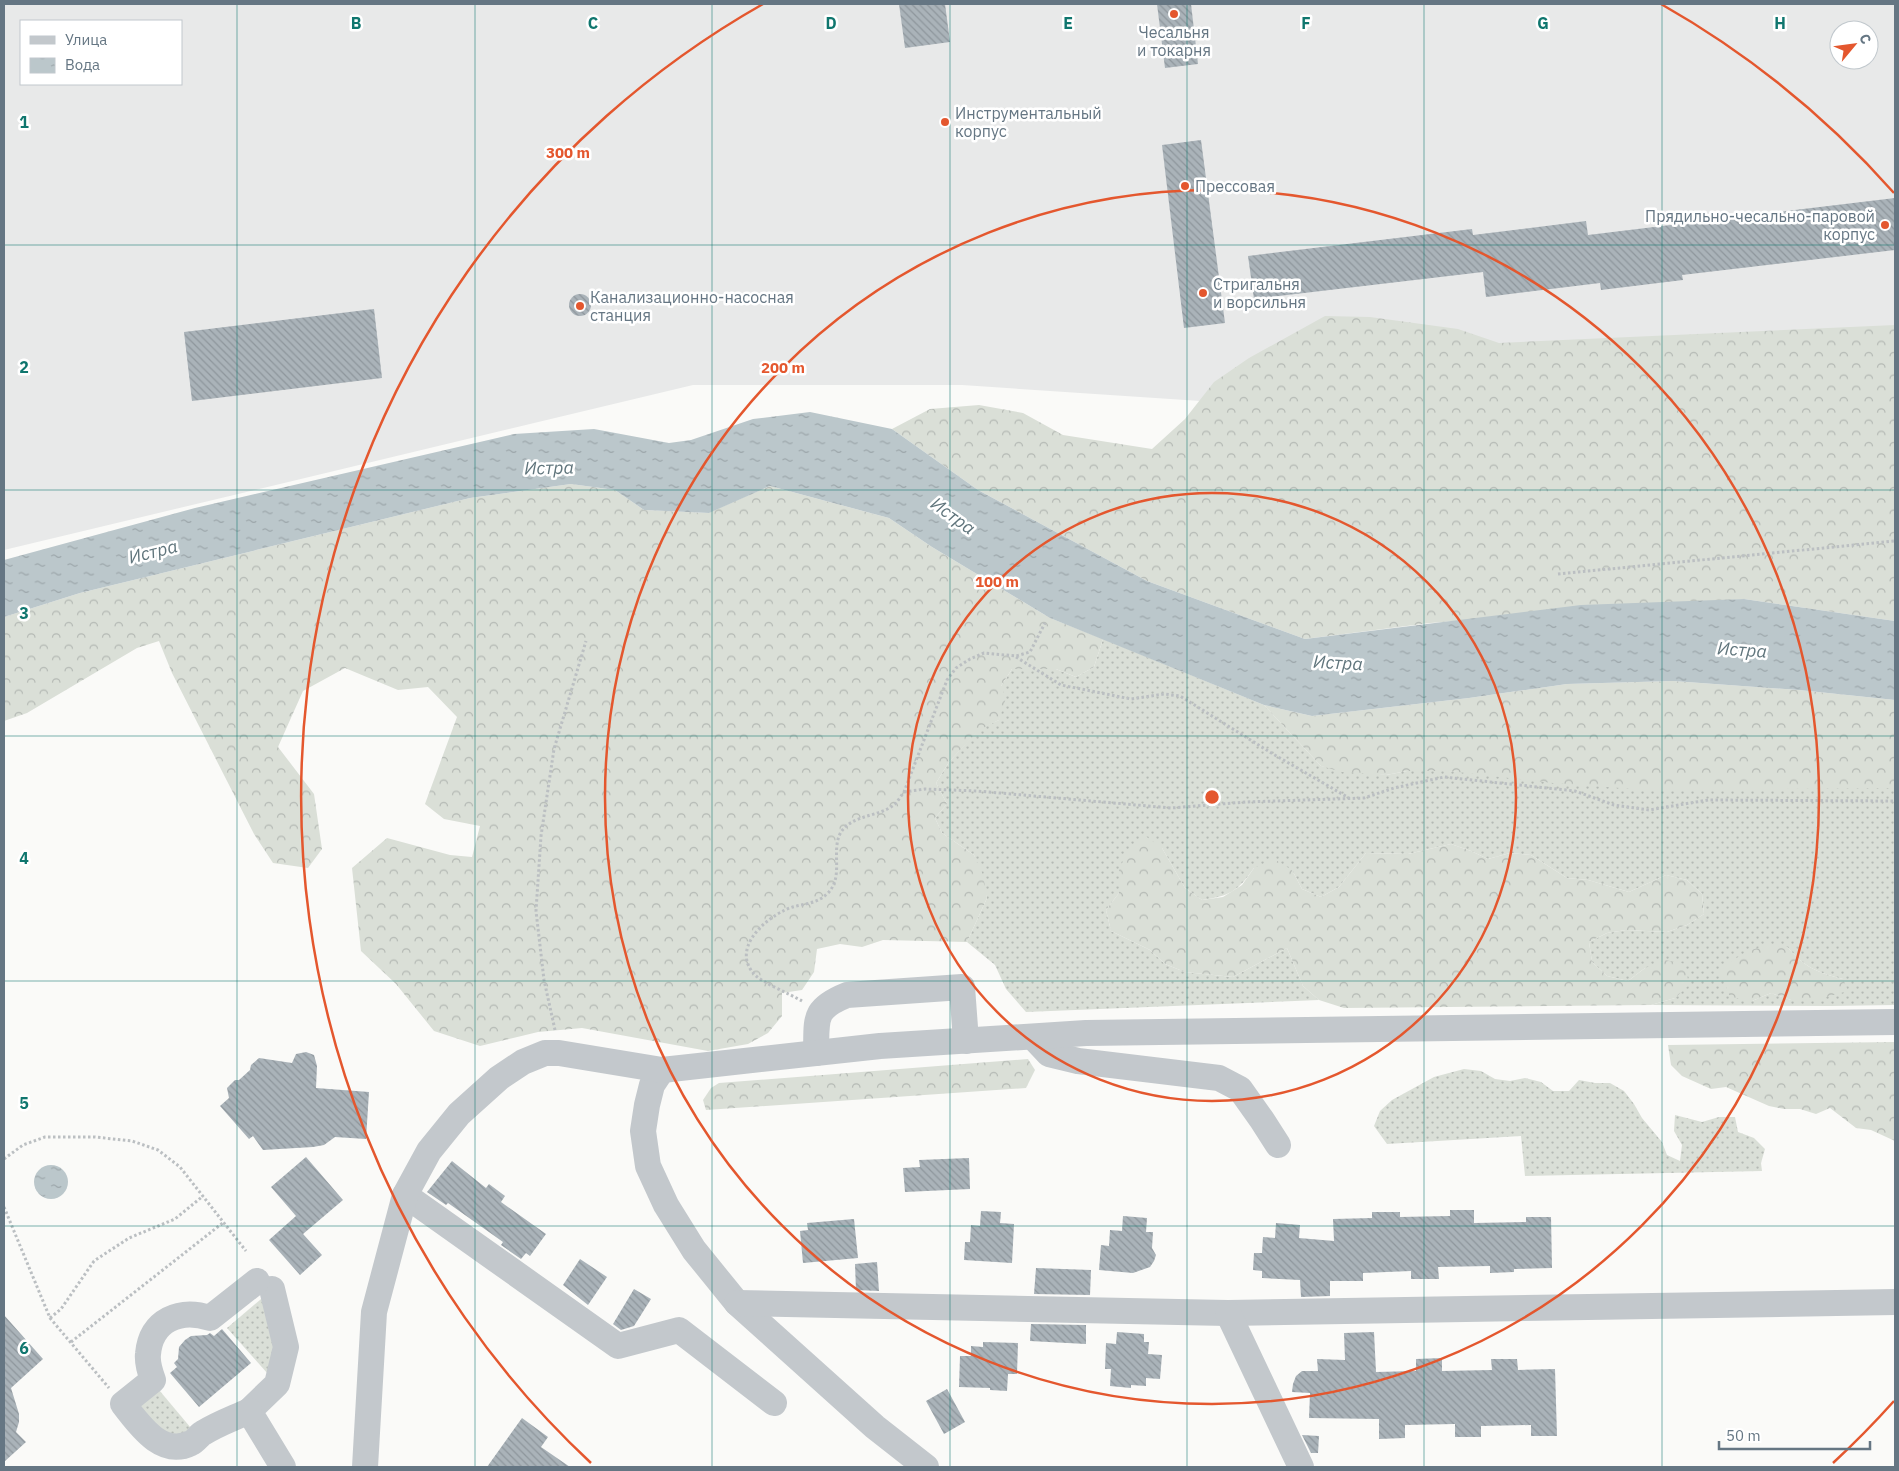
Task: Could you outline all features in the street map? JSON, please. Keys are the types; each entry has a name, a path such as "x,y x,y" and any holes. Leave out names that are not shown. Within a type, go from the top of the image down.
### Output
{"street":[{"path":"816,1053 817,1022 820,1010 834,1000 847,995 962,987 966,1041"},
{"path":"366,1467 374,1312 405,1195 429,1151 459,1114 499,1078 523,1062 545,1053 560,1052 662,1070 880,1046 1086,1033 1895,1022"},
{"path":"1033,1037 1049,1054 1078,1061 1219,1078 1240,1089 1278,1146"},
{"path":"662,1070 652,1085 643,1131 648,1166 666,1205 694,1250 737,1303 875,1427 926,1467"},
{"path":"405,1195 618,1346 679,1330 774,1403"},
{"path":"264,1285 286,1347 277,1384 249,1411 202,1433 192,1443 178,1446 165,1445 149,1436 123,1404 153,1380 147,1355 157,1329 169,1319 181,1314 196,1313 210,1318 264,1285"},
{"path":"737,1303 1228,1313 1895,1302"},
{"path":"1228,1313 1301,1467"},
{"path":"249,1411 283,1467"}],"path":[{"path":"1558,574 1895,540"},
{"path":"820,1010 756,976 747,963 746,948 755,933 766,922 786,910 816,902 828,893 835,880 838,864 837,848 841,832 853,822 882,812 895,804 904,792 947,680 956,668 984,653 1016,656 1030,652 1045,624"},
{"path":"560,1052 544,980 536,911 541,836 554,749 586,641"},
{"path":"1016,656 1061,685 1131,699 1164,694 1180,696 1272,754 1351,799"},
{"path":"904,792 925,790 977,792 1171,808 1246,802 1364,798 1394,788 1444,777 1575,791 1614,805 1650,810 1708,800 1895,801"},
{"path":"4,1159 22,1145 45,1137 95,1137 132,1141 158,1150 180,1167 246,1251"},
{"path":"50,1318 61,1309 94,1262 129,1238 174,1219 203,1196"},
{"path":"4,1207 50,1318 123,1404"},
{"path":"71,1342 224,1222"}],"shaded area":[{"path":"4,4 1895,4 1895,419 1705,435 962,385 693,385 4,550"}],"green space":[{"path":"1325,316 1370,317 1458,329 1499,343 1895,325 1895,621 1744,599 1430,623 1305,639 1147,581 978,490 892,429 930,409 979,405 1023,413 1063,435 1152,449 1185,419 1214,382 1249,358"},
{"path":"571,484 615,490 644,510 708,513 770,486 889,518 932,547 1050,618 1103,639 1094,667 1076,677 1056,669 1012,669 1001,686 1006,698 999,720 979,730 949,762 936,783 947,804 935,818 942,833 974,855 983,875 987,898 967,942 883,940 862,947 840,944 817,949 814,972 802,990 782,993 782,1016 768,1033 748,1044 708,1051 582,1028 538,1032 480,1046 434,1031 396,984 361,951 352,868 387,838 450,855 472,857 480,826 444,819 425,804 457,717 428,687 398,690 345,668 303,691 278,747 314,794 322,849 308,868 273,863 254,834 172,673 159,641 137,648 27,713 4,721 4,617 80,593 470,498"},
{"path":"1103,639 1264,705 1321,766 1386,775 1407,771 1449,771 1786,788 1895,788 1895,1005 1651,1005 1675,998 1645,968 1628,981 1607,976 1592,962 1589,942 1607,933 1626,930 1667,932 1687,925 1704,914 1702,894 1687,880 1666,875 1629,892 1588,880 1567,878 1531,855 1510,853 1488,859 1451,844 1408,854 1366,853 1339,887 1321,897 1302,889 1292,870 1254,868 1243,882 1232,891 1220,897 1202,900 1185,888 1162,848 1119,870 1119,893 1106,910 1111,931 1150,950 1165,964 1185,972 1233,977 1287,948 1303,986 1319,1000 1026,1012 1006,989 995,965 967,942 987,898 974,855 942,833 935,818 947,804 936,783 949,762 979,729 999,720 1001,686 1012,669 1056,669 1076,677 1094,667","holes":["1787,947 1806,965 1843,979 1791,1000 1771,993 1752,1001"]},
{"path":"1673,681 1799,690 1895,700 1895,788 1647,790 1553,783 1449,771 1407,771 1386,775 1342,772 1321,766 1264,705 1312,716 1469,698 1567,684"},
{"path":"1144,835 1162,848 1185,888 1202,900 1223,897 1242,885 1254,868 1274,859 1292,870 1302,889 1321,897 1339,887 1366,853 1408,854 1451,844 1488,859 1510,853 1531,855 1567,878 1588,880 1629,892 1666,875 1687,880 1702,894 1704,914 1687,925 1667,932 1626,930 1607,933 1589,942 1592,962 1607,976 1628,981 1645,968 1665,960 1685,964 1689,985 1675,998 1651,1005 1344,1008 1319,1000 1303,986 1287,948 1233,977 1185,972 1165,964 1150,950 1111,931 1106,910 1119,893 1119,870 1128,850"},
{"path":"1766,945 1787,947 1806,965 1843,979 1848,991 1815,1000 1791,1000 1771,993 1752,1001 1730,997 1719,969 1746,952"},
{"path":"1895,1042 1895,1141 1871,1130 1856,1128 1830,1108 1816,1114 1800,1109 1784,1109 1769,1106 1726,1087 1711,1089 1682,1076 1671,1065 1668,1045"},
{"path":"1028,1059 1035,1070 1026,1088 706,1110 703,1100 711,1088 719,1083"},
{"path":"1464,1069 1481,1071 1495,1079 1510,1081 1525,1078 1541,1082 1553,1091 1569,1091 1579,1080 1610,1083 1624,1091 1642,1118 1662,1142 1667,1155 1680,1161 1682,1145 1674,1131 1675,1115 1702,1122 1719,1117 1735,1117 1738,1132 1754,1138 1765,1149 1761,1163 1762,1171 1525,1176 1521,1136 1387,1144 1374,1126 1380,1111 1392,1100 1434,1077"},
{"path":"267,1294 279,1348 268,1374 227,1328"},
{"path":"154,1384 196,1434 178,1442 128,1403"}],"water":[{"name":"Истра","path":"810,412 892,429 978,490 1147,581 1305,639 1581,605 1744,599 1895,621 1895,700 1799,690 1673,681 1567,684 1469,698 1312,716 1264,705 1050,618 932,547 889,518 770,486 709,513 644,510 615,490 571,484 470,498 80,593 4,617 4,560 195,508 514,434 594,429 669,443 691,440 753,419"},
{"path":"51,1165 63,1170 68,1182 63,1194 51,1199 39,1194 34,1182 39,1170"}],"building":[{"path":"899,4 945,4 950,42 905,48"},
{"path":"1157,4 1191,4 1198,64 1165,68"},
{"path":"1201,140 1225,323 1184,328 1162,145"},
{"path":"1895,198 1895,250 1682,275 1683,280 1601,290 1600,283 1486,297 1483,272 1254,299 1248,256 1472,229 1473,235 1586,221 1588,235"},
{"name":"Канализационно-насосная станция","path":"580,294 588,297 591,305 588,313 580,316 572,313 569,305 572,297"},
{"path":"374,309 382,378 192,401 184,332"},
{"path":"306,1052 314,1055 317,1066 316,1088 369,1092 366,1139 335,1137 324,1145 313,1147 263,1150 253,1136 249,1139 220,1106 229,1098 227,1088 250,1070 251,1065 259,1058 292,1063 296,1054"},
{"path":"306,1157 343,1200 303,1234 322,1255 300,1275 269,1240 296,1216 271,1187"},
{"path":"969,1158 970,1189 905,1192 903,1168 920,1167 919,1160"},
{"path":"452,1161 486,1188 489,1184 505,1196 501,1202 546,1234 530,1256 526,1253 521,1259 501,1245 503,1242 448,1203 446,1205 427,1192"},
{"path":"1450,1210 1474,1210 1474,1223 1526,1222 1526,1217 1551,1217 1552,1268 1514,1269 1514,1272 1490,1273 1490,1266 1438,1267 1439,1279 1411,1279 1411,1271 1363,1273 1363,1281 1330,1281 1330,1296 1301,1297 1300,1280 1262,1278 1262,1271 1253,1270 1254,1253 1262,1253 1263,1237 1275,1238 1276,1223 1300,1225 1299,1238 1334,1241 1333,1219 1372,1218 1372,1212 1400,1212 1400,1217 1450,1216"},
{"path":"981,1211 1001,1212 1000,1223 1014,1224 1012,1263 964,1260 965,1242 970,1242 971,1225 980,1226"},
{"path":"1123,1216 1147,1218 1146,1232 1153,1232 1152,1248 1156,1255 1154,1261 1150,1267 1133,1273 1099,1270 1101,1245 1109,1246 1110,1230 1122,1231"},
{"path":"854,1219 858,1258 803,1263 800,1231 808,1230 807,1223"},
{"path":"580,1259 607,1277 588,1305 563,1285"},
{"path":"877,1262 879,1291 856,1290 855,1264"},
{"path":"1036,1268 1091,1270 1090,1295 1034,1294"},
{"path":"634,1289 651,1299 634,1326 621,1330 613,1324"},
{"path":"4,1315 43,1359 11,1388 19,1414 16,1432 26,1442 4,1462"},
{"path":"1031,1324 1086,1325 1086,1344 1030,1341"},
{"path":"222,1329 251,1363 199,1407 170,1373 177,1367 174,1363 178,1359 179,1347 185,1340 191,1336 207,1335 210,1333 214,1336"},
{"path":"1117,1332 1144,1334 1144,1342 1149,1342 1148,1354 1162,1355 1160,1379 1146,1378 1146,1386 1131,1385 1131,1388 1110,1386 1111,1369 1105,1369 1106,1343 1116,1344"},
{"path":"1374,1332 1376,1372 1416,1371 1416,1359 1442,1358 1442,1371 1492,1370 1491,1359 1517,1359 1518,1370 1555,1369 1557,1436 1531,1436 1531,1425 1481,1426 1481,1437 1455,1437 1455,1424 1405,1425 1405,1438 1379,1439 1379,1419 1309,1418 1310,1393 1292,1392 1296,1376 1302,1371 1318,1371 1317,1359 1345,1360 1344,1333"},
{"path":"983,1342 1018,1343 1017,1374 1008,1374 1007,1391 990,1390 990,1388 959,1387 960,1356 971,1356 971,1346 983,1347"},
{"path":"947,1389 965,1422 944,1434 926,1401"},
{"path":"522,1418 548,1437 541,1447 570,1467 487,1467"},
{"path":"1302,1435 1319,1436 1318,1453 1311,1453"}],"place":[{"name":"Чесальня и токарня","path":"1174,14"},
{"name":"Инструментальный корпус","path":"945,122"},
{"name":"Прессовая","path":"1185,186"},
{"name":"Прядильно-чесально-паровой корпус","path":"1885,225"},
{"name":"Стригальня и ворсильня","path":"1203,293"},
{"name":"Канализационно-насосная станция","path":"580,306"}]}
